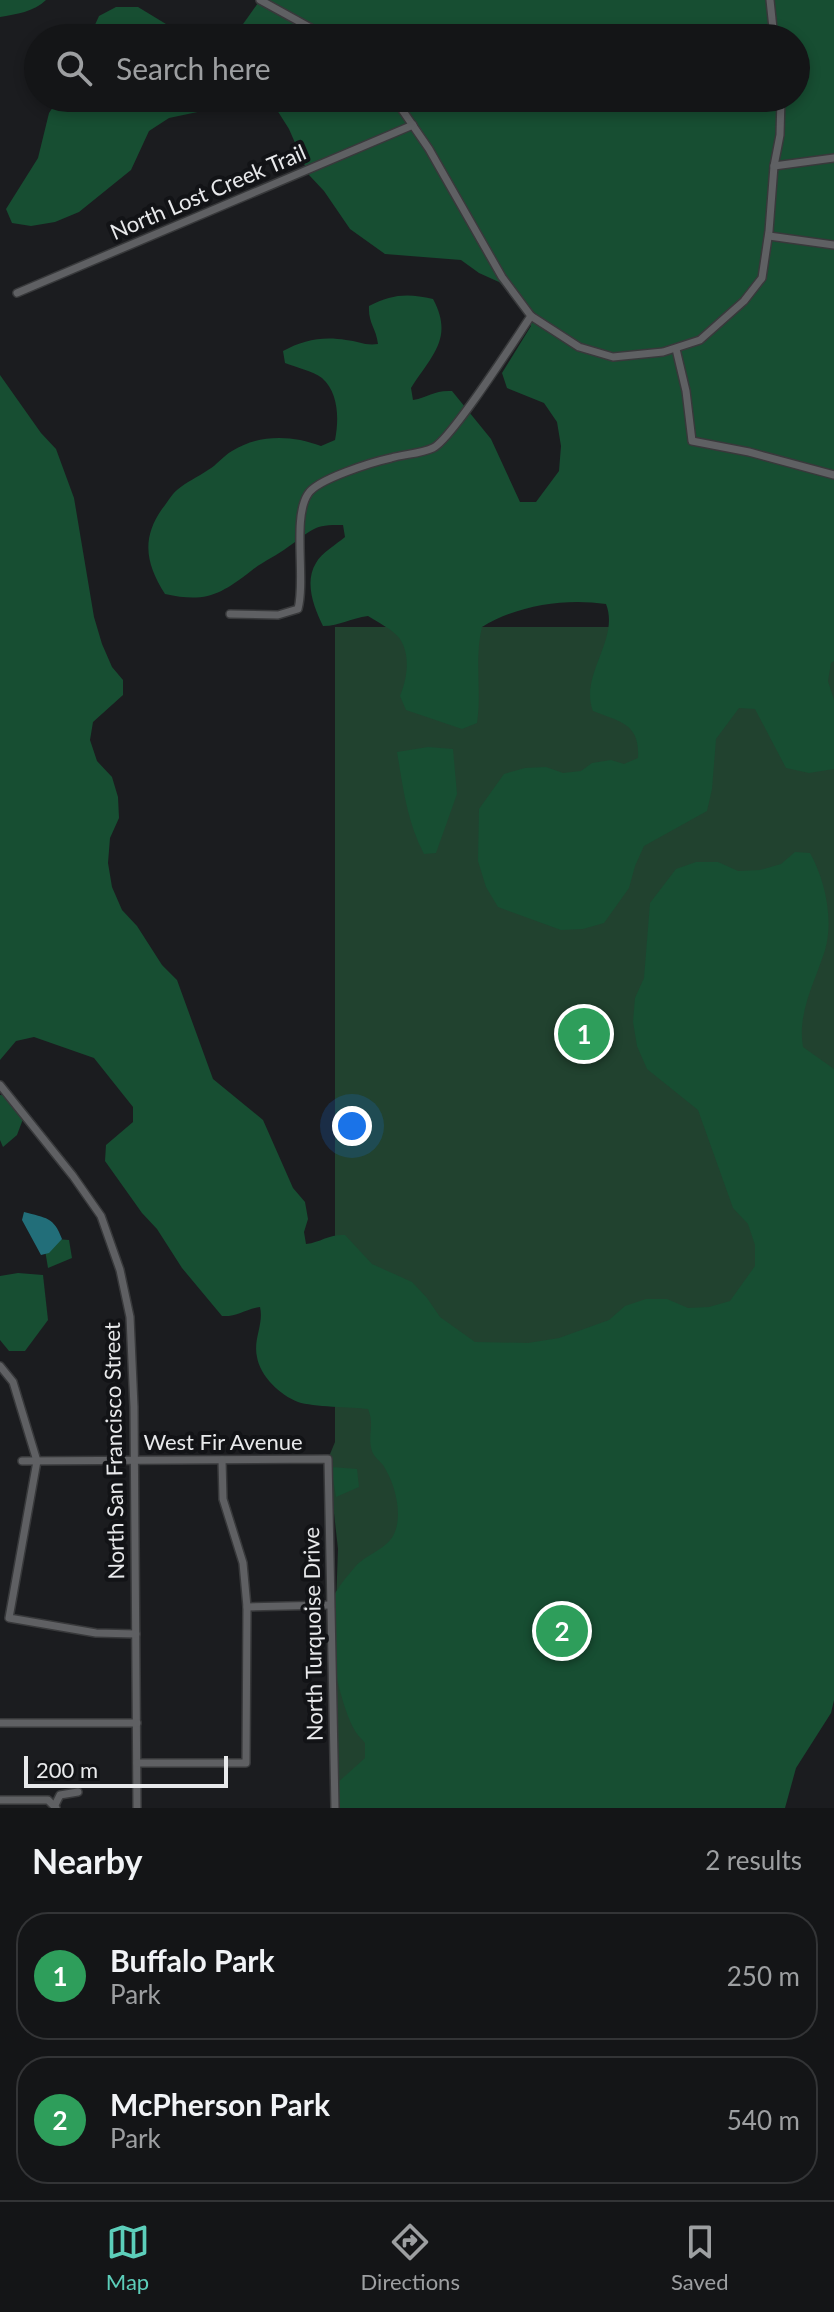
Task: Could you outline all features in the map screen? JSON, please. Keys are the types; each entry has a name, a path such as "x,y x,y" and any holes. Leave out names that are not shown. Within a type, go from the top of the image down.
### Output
{"street":[{"path":"260,0 304,24"},
{"path":"770,0 773,24"},
{"path":"404,112 502,277 531,316 579,347 613,357 676,349 700,340 744,301 762,278 781,112"},
{"name":"North Lost Creek Trail","path":"17,293 413,125"},
{"path":"774,166 834,158"},
{"path":"769,236 834,245"},
{"path":"230,614 278,615 298,609 301,597 300,539 307,495 317,485 335,478 386,459 435,447 464,413 531,316"},
{"path":"676,349 686,391 692,441 749,452 834,475"},
{"name":"North San Francisco Street","path":"0,1085 101,1216 120,1270 130,1317 137,1808"},
{"path":"0,1366 13,1382 37,1461 9,1618 96,1633 136,1634"},
{"name":"West Fir Avenue","path":"22,1461 328,1459"},
{"name":"North Turquoise Drive","path":"328,1459 335,1808"},
{"path":"137,1763 246,1763 247,1607 243,1563 223,1499 222,1460"},
{"path":"247,1607 330,1605"},
{"path":"0,1723 137,1723"},
{"path":"0,1800 48,1800 55,1807 60,1795 78,1792"}],"green space":[{"path":"0,0 46,0 30,10 0,17"},
{"path":"257,0 834,0 834,661 828,681 834,700 834,769 809,773 786,768 755,709 739,708 716,739 707,811 644,846 629,888 604,923 583,929 561,930 498,907 486,887 478,861 479,809 504,774 525,768 546,767 563,773 581,771 592,763 611,760 624,764 638,758 636,737 632,731 620,721 593,711 590,698 591,684 608,631 606,604 574,602 542,605 511,613 482,627 477,723 462,729 406,710 400,696 406,675 406,653 400,639 390,629 368,616 323,626 314,603 312,570 325,552 345,537 343,525 312,530 230,586 211,595 191,598 165,594 150,562 151,531 173,494 242,445 264,439 287,438 321,446 335,440 335,399 328,384 309,371 285,363 283,351 321,339 378,344 369,306 400,296 433,299 441,325 438,346 411,388 413,400 452,391 491,439 520,502 536,502 559,471 561,446 557,422 544,403 507,388 502,373 531,326 528,308 499,282 461,260 385,254 350,229 309,175 278,112 810,112 810,24 243,24"},
{"path":"116,7 138,7 166,24 95,24 99,16"},
{"path":"198,112 169,118 149,131 131,170 79,212 55,222 31,226 12,223 6,209 38,158 49,113"},
{"path":"0,375 56,449 74,498 94,617 112,667 123,680 123,695 93,722 90,740 97,761 112,777 118,797 119,818 110,838 108,863 112,887 122,910 137,926 162,965 177,980 213,1079 263,1120 293,1188 305,1202 308,1219 304,1232 306,1244 345,1235 372,1264 412,1282 440,1317 475,1342 528,1343 559,1338 609,1320 625,1306 646,1299 667,1299 688,1308 709,1307 730,1301 755,1266 755,1245 748,1224 733,1208 698,1110 647,1069 637,1046 633,1022 635,998 644,978 650,903 676,869 696,862 718,862 738,871 760,870 781,864 795,852 810,853 824,887 829,926 825,950 802,1022 803,1047 834,1069 834,1700 831,1713 796,1768 785,1808 330,1808 335,1785 365,1758 365,1743 355,1731 338,1683 331,1643 330,1609 343,1581 364,1559 389,1541 398,1519 397,1500 391,1481 372,1451 368,1409 298,1402 278,1390 267,1378 256,1350 260,1307 222,1316 182,1268 157,1229 105,1161 106,1145 133,1122 133,1107 94,1058 34,1037 16,1041 0,1060"},
{"path":"335,627 834,627 834,1588 523,1808 335,1808 332,1715 338,1549 328,1459 335,1442"},
{"path":"428,747 453,749 457,794 436,853 424,854 410,817 397,752"},
{"path":"0,1095 13,1096 23,1119 17,1135 3,1147 0,1140"},
{"path":"43,1238 69,1240 72,1258 48,1268"},
{"path":"18,1273 43,1275 48,1320 25,1351 9,1351 0,1340 0,1276"},
{"path":"331,1467 357,1469 359,1487 336,1497"}],"water":[{"path":"24,1212 44,1217 56,1226 62,1239 49,1253 41,1255 22,1220"}],"place":[{"name":"Buffalo Park","path":"584,1034"},
{"name":"McPherson Park","path":"562,1631"}]}
